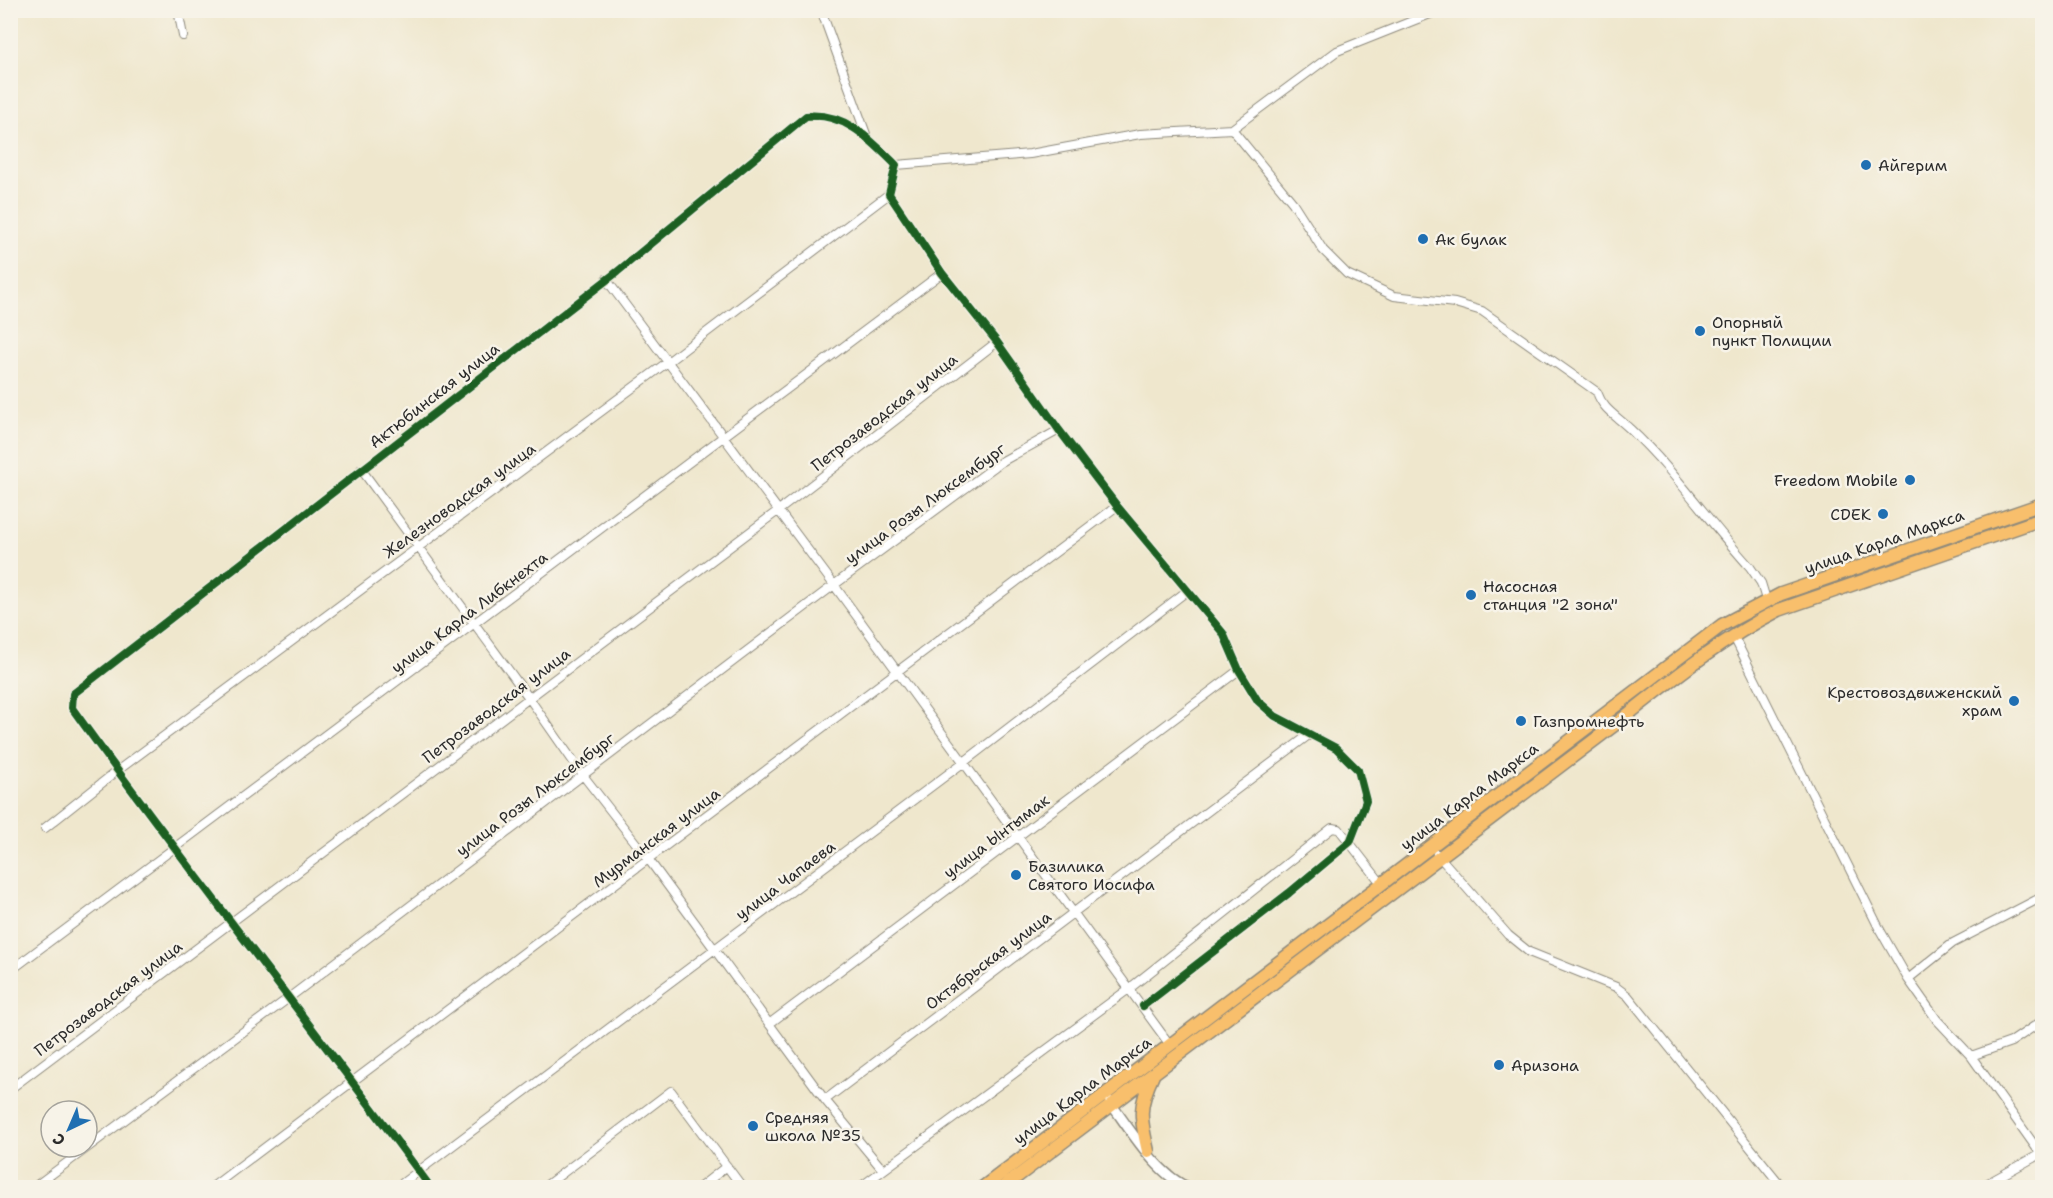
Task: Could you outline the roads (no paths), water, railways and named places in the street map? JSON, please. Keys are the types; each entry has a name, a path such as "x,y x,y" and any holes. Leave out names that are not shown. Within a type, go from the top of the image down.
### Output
{"main road":[{"name":"улица Карла Маркса","path":"982,1188 1722,625 1766,601 1898,552 2043,504"},
{"name":"улица Карла Маркса","path":"1002,1188 1439,855 1733,635 1773,613 1905,564 2043,519"},
{"path":"1148,1151 1140,1118 1143,1099 1154,1073"}],"street":[{"path":"178,10 183,36"},
{"path":"821,10 866,134 896,165"},
{"path":"896,165 1030,154 1140,134 1232,129 1337,51 1440,10"},
{"name":"Актюбинская улица","path":"117,771 72,708 73,694 606,279 806,116 827,114 866,134"},
{"path":"1232,129 1293,203 1323,250 1347,274 1394,296 1455,303 1482,311 1597,392 1601,404 1659,456 1750,567 1761,584 1766,601 1773,613"},
{"path":"896,165 889,194 942,273 997,342 1059,430 1117,506 1223,633 1239,670 1258,700 1275,716 1336,748 1358,770 1366,801 1350,842 1289,893 1143,1006"},
{"name":"Железноводская улица","path":"45,828 117,771 669,362 889,194"},
{"name":"улица Карла Либкнехта","path":"10,971 176,849 942,273"},
{"path":"606,279 724,435 1170,1045"},
{"name":"Петрозаводская улица","path":"10,1089 997,342"},
{"name":"улица Розы Люксембург","path":"33,1188 290,997 834,585 1001,462 1059,430"},
{"path":"361,469 582,774 649,860 825,1100 883,1170"},
{"name":"Мурманская улица","path":"211,1188 1117,506"},
{"name":"улица Чапаева","path":"396,1188 964,762 1187,591"},
{"path":"1733,635 1848,867 1908,979 1937,1020 1971,1056 2042,1153 1979,1188"},
{"name":"улица Ынтымак","path":"769,1024 1239,670"},
{"name":"Октябрьская улица","path":"825,1100 1310,734"},
{"path":"117,771 290,997 430,1188"},
{"path":"859,1188 1130,988 1332,828 1339,829 1381,883"},
{"path":"1430,845 1508,935 1529,952 1616,987 1628,996 1783,1188"},
{"path":"1908,979 1953,943 2043,897"},
{"path":"1971,1056 2011,1042 2043,1021"},
{"path":"543,1188 671,1091 743,1188"},
{"path":"1104,1094 1162,1171 1177,1183 1190,1188"},
{"path":"699,1188 727,1166"}],"place":[{"name":"Айгерим","path":"1866,165"},
{"name":"Ак булак","path":"1423,239"},
{"name":"Опорный пункт Полиции","path":"1700,331"},
{"name":"Freedom Mobile","path":"1910,480"},
{"name":"CDEK","path":"1883,514"},
{"name":"Насосная станция \"2 зона\"","path":"1471,595"},
{"name":"Крестовоздвиженский храм","path":"2014,701"},
{"name":"Газпромнефть","path":"1521,721"},
{"name":"Базилика Святого Иосифа","path":"1016,875"},
{"name":"Аризона","path":"1499,1065"},
{"name":"Средняя школа №35","path":"753,1126"}]}
